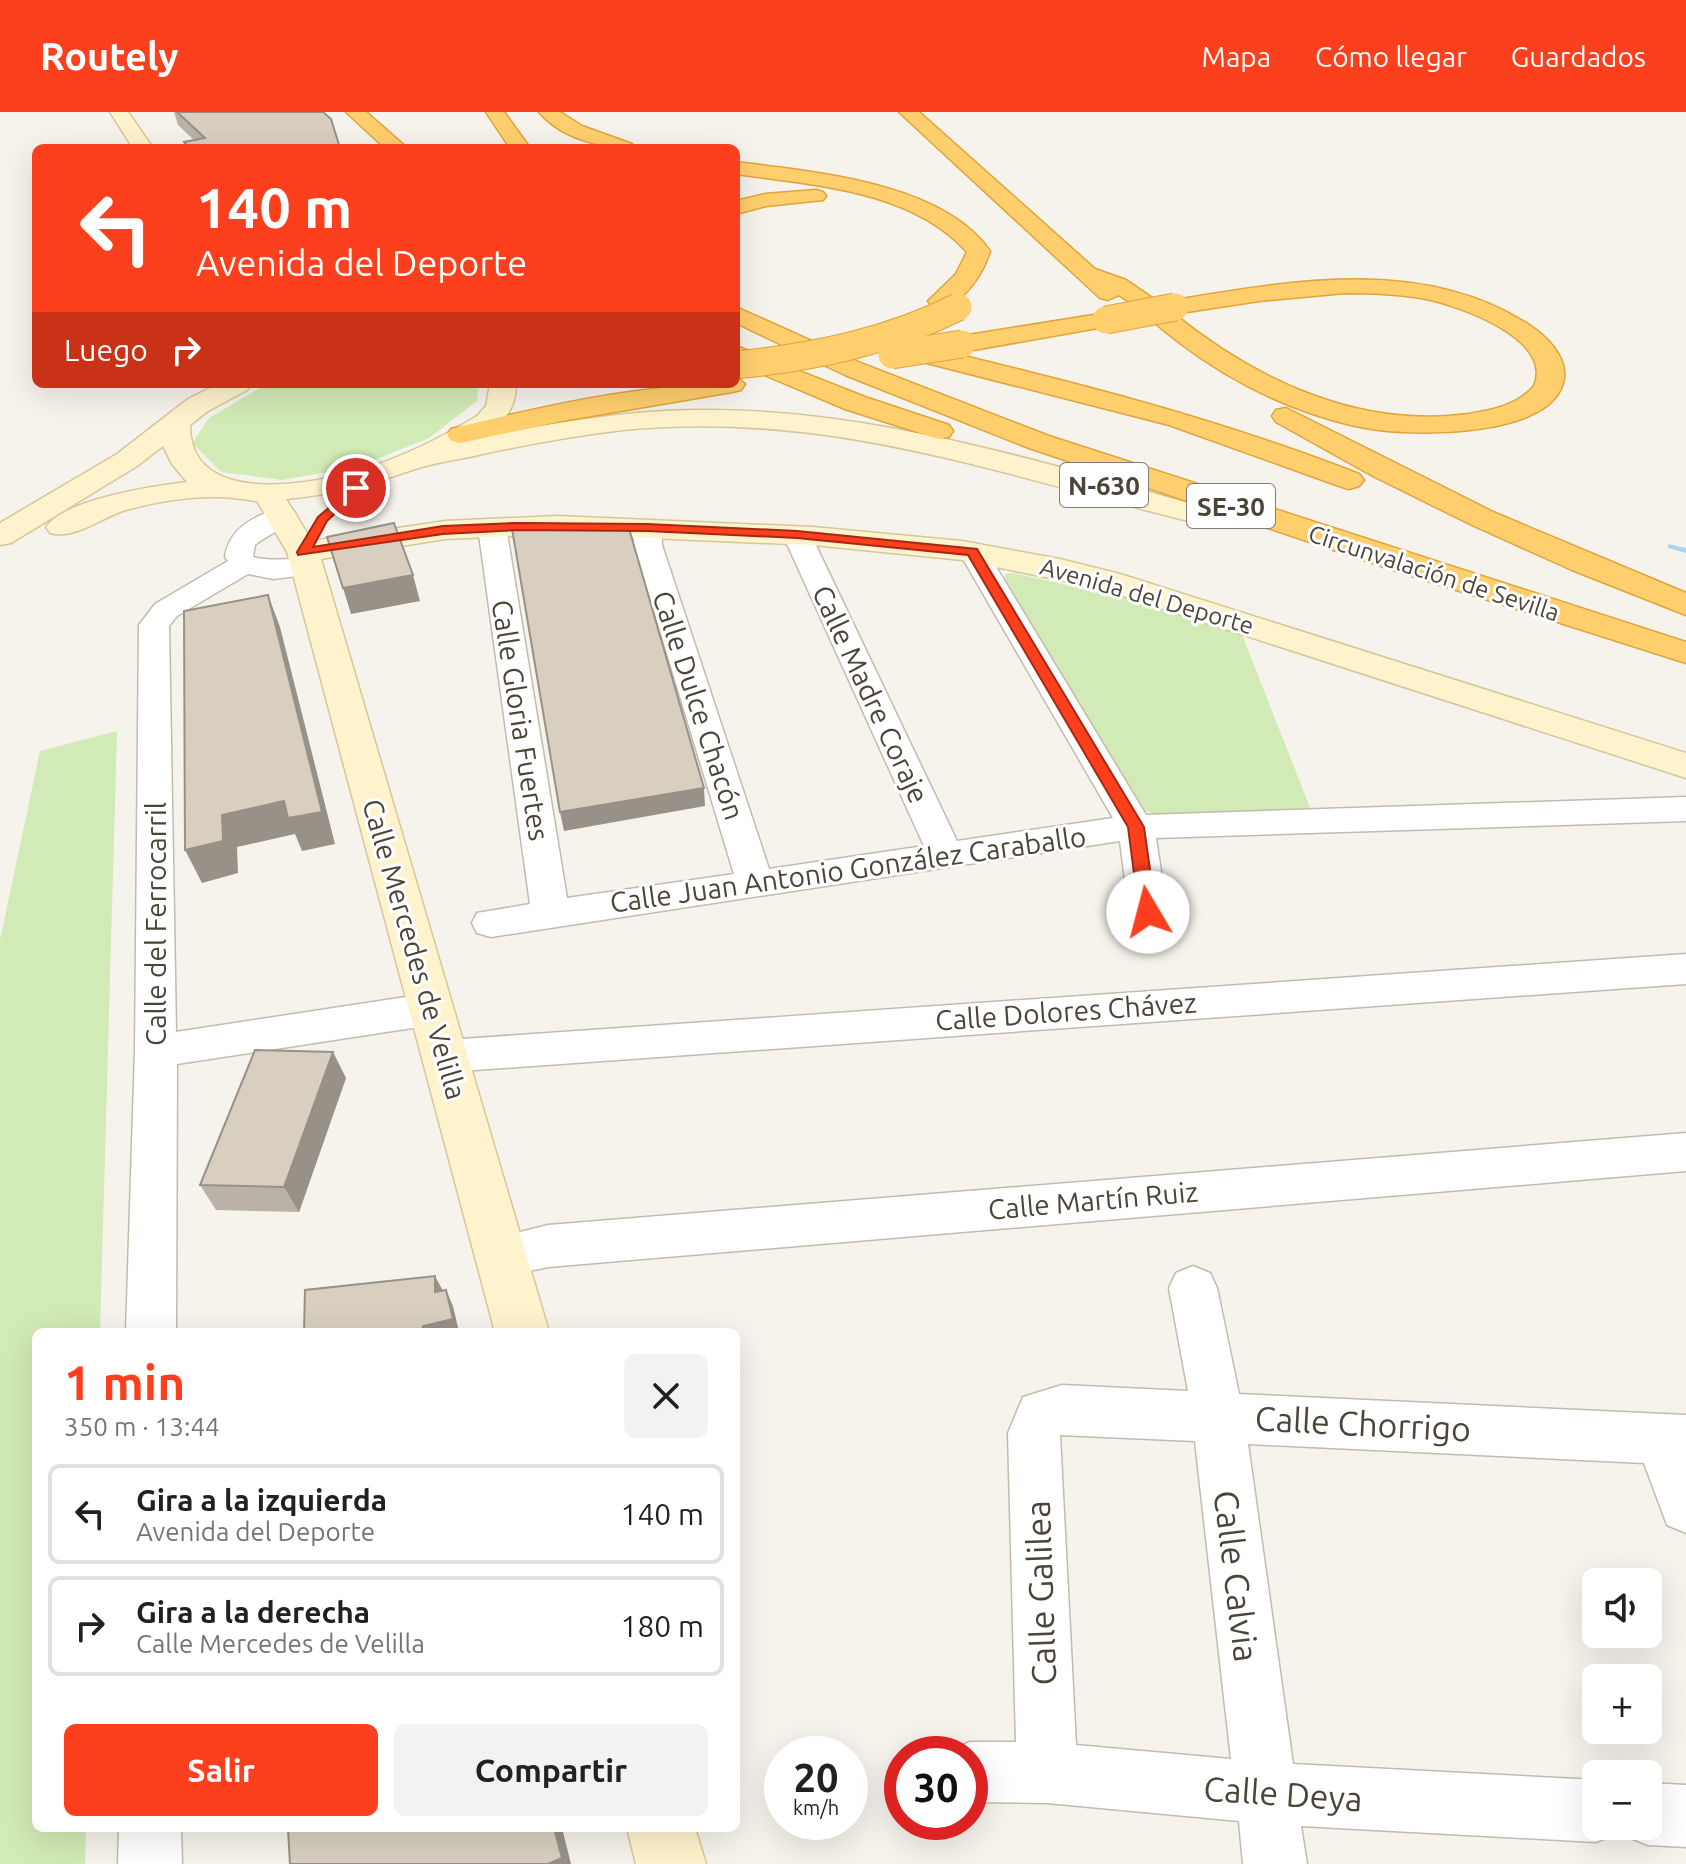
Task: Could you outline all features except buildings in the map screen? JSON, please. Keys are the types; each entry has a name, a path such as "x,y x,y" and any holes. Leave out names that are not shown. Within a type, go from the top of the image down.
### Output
{"highway":[{"path":"355,112 392,144"},
{"path":"476,112 498,144"},
{"path":"495,112 517,144"},
{"path":"548,112 575,130 614,144"},
{"name":"Circunvalación de Sevilla","path":"908,112 1087,274 1178,348 1305,428 1443,500 1606,575 1686,605"},
{"path":"960,161 963,178 993,208 1011,235"},
{"path":"740,169 844,185 910,205 963,230 979,251 973,270 961,285 915,315 835,340 740,354"},
{"path":"740,207 765,200 804,196 865,200 899,208 929,221 955,237 976,260"},
{"path":"740,383 1106,320 1153,311 1175,307 1321,286 1375,286 1421,293 1476,308 1524,332 1546,353 1551,378 1543,393 1528,405 1480,420 1419,425 1343,415 1302,403 1258,383 1173,326 1153,311 1122,287 1087,274"},
{"path":"740,364 849,346 906,330 958,307 989,283"},
{"path":"740,290 781,310 884,345 1086,391 1212,428 1300,459 1442,518 1606,575"},
{"name":"Circunvalación de Sevilla","path":"740,316 783,338 985,420 1155,481 1480,589 1686,653"},
{"name":"N-630","path":"740,357 855,403 1188,512 1480,589"},
{"path":"495,415 551,388"},
{"path":"461,435 529,417 712,388"}],"street":[{"path":"119,112 140,144"},
{"path":"371,476 327,515 305,560 274,570 244,564 238,548 241,542 256,529 275,504 304,489 371,476 461,435 495,415 503,399 503,388"},
{"path":"0,536 127,460 176,425 215,390"},
{"path":"407,462 534,435 606,424 692,418 765,419 848,428 938,446 1188,512"},
{"path":"176,425 174,440 179,455 193,472 220,488 275,504"},
{"path":"0,564 69,522 100,508 163,494 220,488"},
{"name":"Calle Mercedes de Velilla","path":"275,504 305,560 447,1056 521,1328"},
{"name":"Avenida del Deporte","path":"305,560 431,532 492,527 647,528 797,535 973,552 1067,569 1109,581 1686,766"},
{"name":"Calle Gloria Fuertes","path":"492,527 550,912"},
{"name":"Calle Dulce Chacón","path":"647,528 648,545 755,883"},
{"name":"Calle Madre Coraje","path":"797,535 945,853"},
{"path":"973,552 1136,827 1148,912"},
{"name":"Calle del Ferrocarril","path":"151,1328 156,1051 154,625 166,610 244,564"},
{"name":"Calle Juan Antonio González Caraballo","path":"491,923 945,853 1136,827 1686,809"},
{"name":"Calle Dolores Chávez","path":"447,1056 1686,969"},
{"path":"156,1051 432,1009"},
{"name":"Calle Martín Ruiz","path":"501,1256 580,1243 1686,1152"},
{"name":"Calle Calvia","path":"1193,1288 1218,1415 1275,1864"},
{"name":"Calle Chorrigo","path":"1041,1415 1062,1410 1218,1415 1674,1440"},
{"name":"Calle Galilea","path":"1041,1415 1034,1433 1047,1773"},
{"path":"1674,1440 1686,1506"},
{"name":"Calle Deya","path":"988,1772 1047,1773 1264,1793 1582,1810"},
{"path":"1662,1815 1686,1816"},
{"path":"150,1832 150,1864"}],"green space":[{"path":"260,388 478,388 477,401 429,438 357,467 282,480 221,472 192,443 209,418"},
{"path":"1013,573 1121,597 1242,635 1311,810 1153,814 1144,810 1005,581 1005,574"},
{"path":"117,731 100,1328 32,1328 32,1832 86,1832 85,1864 0,1864 0,940 40,751"}],"waterway":[{"path":"1671,546 1686,551"}],"route":[{"path":"356,488 322,519 303,552 443,530 517,526 797,535 973,552 1136,827 1148,912"}]}
